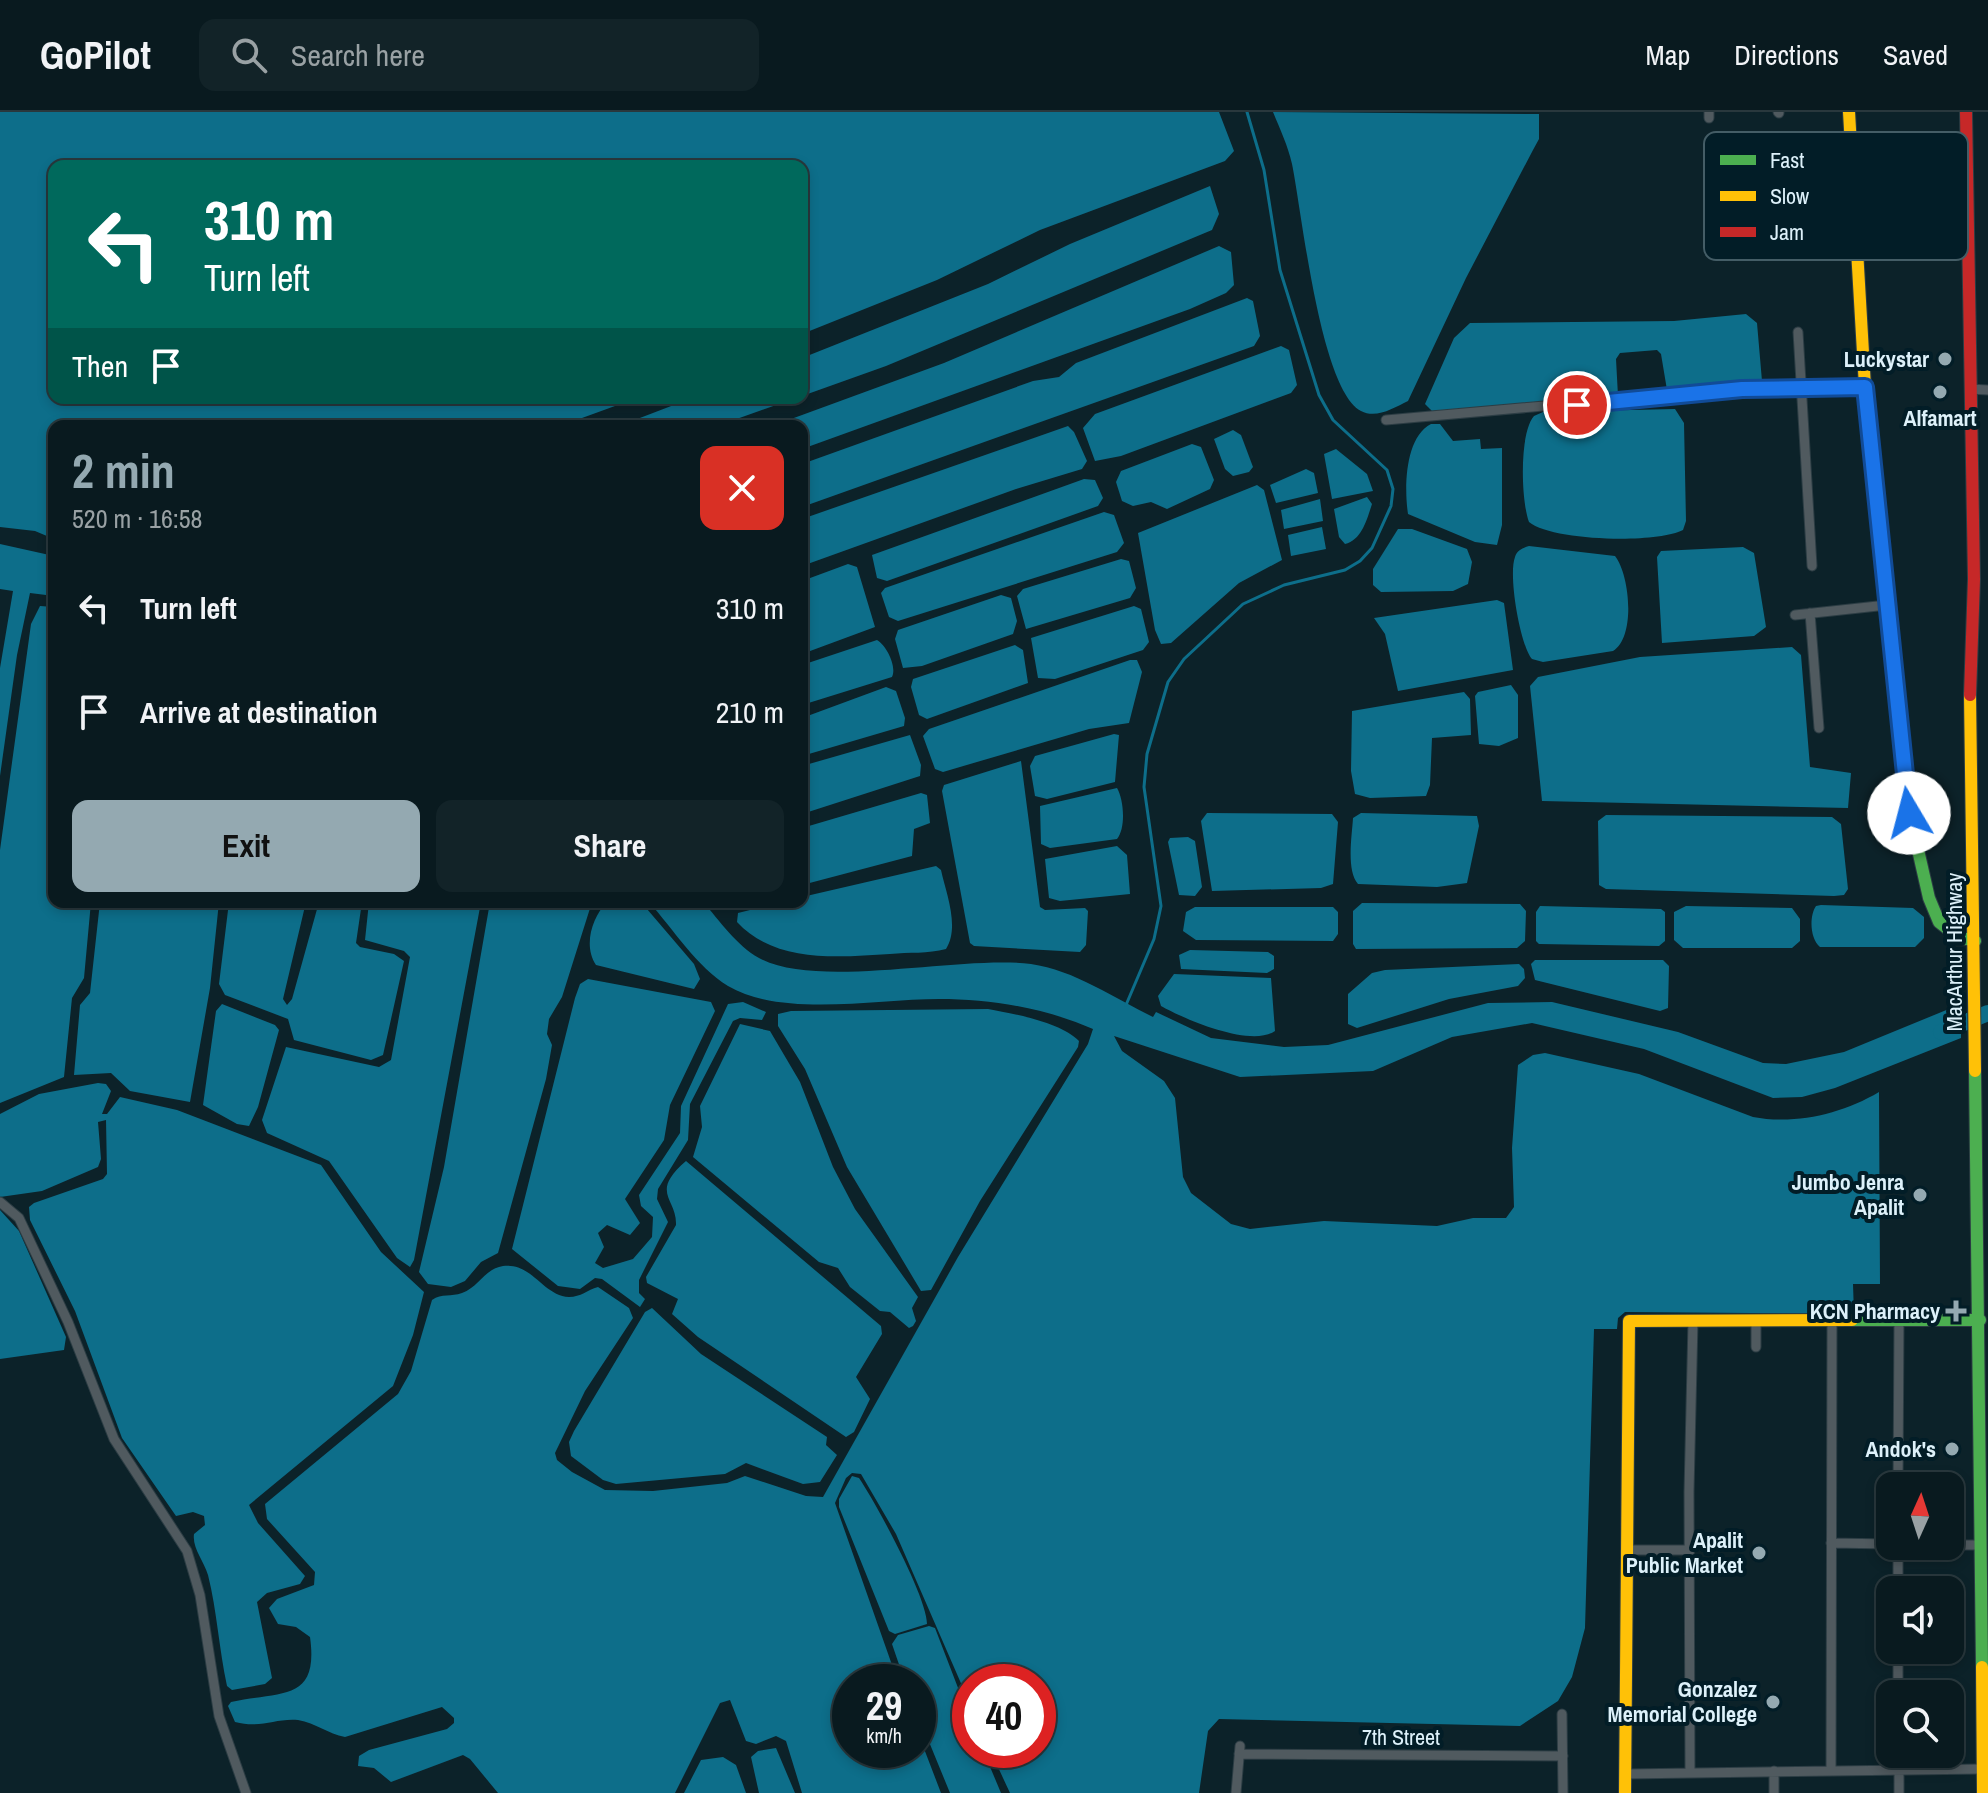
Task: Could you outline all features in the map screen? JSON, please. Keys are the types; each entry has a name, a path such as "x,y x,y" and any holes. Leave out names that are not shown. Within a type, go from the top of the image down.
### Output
{"main road":[{"path":"1849,112 1850,132"},
{"name":"MacArthur Highway","path":"1966,112 1966,132"},
{"name":"MacArthur Highway","path":"1968,250 1975,1033 1984,1273 1980,1320 1983,1793"},
{"path":"1858,260 1865,387 1905,793 1929,898 1943,927 1958,937 1975,941"},
{"path":"1975,1033 1988,1048"},
{"path":"1625,1793 1629,1321 1832,1318 1980,1320"}],"street":[{"path":"1798,332 1812,566"},
{"path":"1386,420 1691,393 1865,387"},
{"path":"1970,389 1988,390"},
{"path":"1795,615 1887,605"},
{"path":"1810,613 1819,728"},
{"path":"0,1202 19,1218 68,1322 114,1439 187,1551 200,1595 219,1716 246,1793"},
{"path":"1831,1771 1832,1318"},
{"path":"1898,1472 1899,1319"},
{"path":"1756,1320 1756,1347"},
{"path":"1690,1772 1689,1550 1693,1321"},
{"path":"1831,1543 1876,1544"},
{"path":"1964,1545 1980,1545"},
{"path":"1628,1550 1689,1550"},
{"path":"1562,1714 1563,1793"},
{"name":"7th Street","path":"1236,1793 1239,1750 1563,1756"},
{"path":"1899,1768 1899,1793"},
{"path":"1626,1774 1982,1769"},
{"path":"1774,1771 1774,1793"}],"water":[{"path":"0,112 1219,112 1234,151 1225,161 1040,230 937,280 808,332 808,160 48,160 48,404 620,404 576,420 48,420 48,536 35,531 0,527"},
{"path":"1273,112 1539,114 1539,139 1466,278 1408,401 1391,409 1373,414 1361,411 1347,396 1334,370 1315,297 1292,164"},
{"path":"1210,186 1219,214 1212,230 886,366 808,394 808,356 988,284 1070,244"},
{"path":"1219,246 1231,252 1234,285 1226,293 1190,309 808,447 808,420 788,420 944,363"},
{"path":"1247,298 1253,301 1260,336 1254,346 808,505 808,462 1033,381 1059,377 1076,363"},
{"path":"1746,314 1757,323 1762,381 1667,390 1661,354 1657,350 1620,353 1616,359 1618,396 1432,411 1425,404 1454,338 1470,323 1674,321"},
{"path":"1281,346 1289,350 1297,385 1291,393 1121,456 1095,461 1083,428 1095,414"},
{"path":"676,404 779,404 734,420 635,420"},
{"path":"1675,409 1684,423 1686,521 1683,530 1628,539 1581,537 1541,528 1529,522 1524,499 1523,468 1526,437 1534,416 1543,412"},
{"path":"1431,424 1440,424 1453,441 1480,439 1481,449 1502,448 1502,525 1497,545 1475,542 1408,514 1406,491 1411,451 1422,431"},
{"path":"1068,426 1074,432 1087,461 1082,469 1016,489 808,564 808,517"},
{"path":"1233,430 1241,435 1253,467 1249,472 1233,476 1225,469 1214,439"},
{"path":"1192,444 1201,447 1214,480 1210,489 1167,509 1151,502 1133,506 1122,501 1116,482 1121,471"},
{"path":"1336,449 1367,474 1373,491 1332,499 1324,454"},
{"path":"1306,469 1314,473 1318,493 1276,503 1270,485"},
{"path":"1084,479 1095,480 1103,498 1098,506 887,581 877,578 872,555"},
{"path":"1257,485 1264,490 1282,560 1239,583 1171,643 1161,644 1155,630 1138,533"},
{"path":"1367,497 1372,504 1363,528 1356,538 1345,544 1339,537 1334,509"},
{"path":"1320,499 1323,521 1284,529 1281,510"},
{"path":"1104,512 1114,515 1124,543 1117,552 898,621 889,617 881,593 885,588"},
{"path":"1322,527 1326,549 1291,556 1288,535"},
{"path":"1398,529 1412,529 1467,549 1472,562 1468,584 1453,591 1381,592 1373,585 1373,569"},
{"path":"0,544 48,555 48,595 30,593 17,655 0,776 0,668 13,591 0,589"},
{"path":"1529,546 1615,556 1627,591 1628,620 1620,644 1613,651 1543,662 1532,659 1523,640 1513,579 1516,555"},
{"path":"1743,547 1754,553 1766,627 1754,636 1662,643 1657,557 1661,551"},
{"path":"1121,559 1129,561 1136,588 1130,598 1026,629 1017,596 1023,589"},
{"path":"848,564 857,567 875,627 808,652 808,579"},
{"path":"1001,595 1011,598 1017,621 1013,634 922,666 903,668 895,639 898,630"},
{"path":"1497,600 1504,603 1513,670 1398,691 1385,634 1374,618"},
{"path":"40,606 48,607 48,908 90,908 84,978 72,998 64,1077 0,1103 0,850 31,624"},
{"path":"1134,606 1141,609 1149,642 1143,650 1055,679 1038,678 1031,638"},
{"path":"877,640 890,657 893,673 892,677 808,703 808,663"},
{"path":"1015,645 1023,650 1028,683 927,719 919,715 911,687 913,679"},
{"path":"1792,647 1801,655 1810,767 1851,773 1848,808 1542,801 1530,686 1538,677 1640,657"},
{"path":"1137,660 1142,672 1129,723 1089,729 943,772 935,769 923,736 929,729"},
{"path":"1511,685 1518,695 1518,738 1499,746 1479,744 1475,696 1478,692"},
{"path":"886,687 896,691 905,718 904,726 808,754 808,716"},
{"path":"1464,692 1470,699 1471,735 1432,738 1430,785 1426,796 1370,798 1355,794 1351,771 1352,711"},
{"path":"910,735 921,765 920,776 808,812 808,764"},
{"path":"1119,735 1115,782 1047,799 1035,796 1030,766 1035,756"},
{"path":"1021,761 1040,907 1045,910 1085,908 1088,911 1086,945 1080,952 974,946 970,943 942,791 944,785"},
{"path":"1117,788 1123,814 1117,839 1050,848 1041,844 1040,806"},
{"path":"921,793 927,795 930,823 914,829 912,856 808,883 808,826"},
{"path":"1207,813 1332,814 1338,822 1333,884 1321,888 1212,891 1201,821"},
{"path":"1361,813 1477,816 1479,826 1467,883 1437,887 1358,884 1352,870 1351,843 1353,818"},
{"path":"1606,815 1832,817 1841,824 1848,889 1844,895 1834,896 1606,889 1599,885 1598,821"},
{"path":"1188,837 1195,841 1202,887 1195,896 1179,895 1168,842 1170,838"},
{"path":"1117,846 1127,855 1130,894 1060,901 1049,898 1045,859"},
{"path":"936,866 941,870 951,910 950,940 946,949 925,952 809,955 770,945 737,922 738,913 758,908 808,908 808,896"},
{"path":"1362,903 1520,904 1526,911 1525,941 1517,948 1356,949 1353,944 1353,911"},
{"path":"1540,906 1661,909 1665,912 1665,941 1659,946 1539,944 1536,941 1536,912"},
{"path":"1686,906 1792,908 1800,919 1800,941 1792,948 1683,948 1674,940 1674,912"},
{"path":"1816,906 1913,908 1924,917 1924,938 1915,947 1820,947 1812,933 1812,921"},
{"path":"1195,907 1333,907 1338,912 1338,934 1333,941 1196,940 1183,931 1186,912"},
{"path":"99,908 218,908 210,988 190,1102 130,1091 111,1073 74,1075 80,1005 90,993"},
{"path":"228,908 305,908 283,999 287,1005 292,999 317,908 361,908 356,943 360,947 394,954 404,961 383,1055 371,1060 294,1040 288,1019 225,995 219,984"},
{"path":"368,908 480,908 414,1260 410,1267 397,1258 329,1161 267,1133 262,1120 286,1047 379,1067 391,1060 410,957 404,951 365,940"},
{"path":"489,908 590,908 562,997 549,1019 547,1034 552,1045 546,1079 498,1253 481,1262 465,1281 451,1287 428,1284 419,1272 444,1167"},
{"path":"602,908 646,908 694,964 700,979 694,989 596,965 590,941"},
{"path":"654,908 708,908 751,953 784,967 852,972 1001,962 1031,964 1078,978 1153,1017 1156,1012 1211,1038 1284,1047 1328,1045 1488,1003 1552,1002 1678,1032 1763,1063 1786,1064 1844,1052 1961,1004 1961,1038 1835,1088 1802,1097 1773,1098 1644,1049 1532,1023 1452,1037 1373,1071 1240,1077 1114,1036 1122,1051 1164,1081 1175,1098 1183,1177 1191,1193 1231,1224 1250,1229 1324,1221 1437,1226 1473,1218 1506,1218 1514,1207 1512,1148 1518,1065 1533,1055 1545,1053 1639,1074 1753,1117 1769,1119 1818,1116 1850,1106 1879,1092 1880,1284 1853,1284 1854,1314 1625,1312 1618,1318 1617,1329 1594,1329 1585,1628 1572,1677 1558,1701 1520,1726 1219,1719 1208,1731 1199,1793 1010,1793 998,1768 1056,1768 1056,1664 953,1664 896,1534 861,1474 852,1473 846,1478 835,1503 892,1664 832,1664 832,1768 931,1768 941,1793 802,1793 786,1741 776,1736 756,1744 746,1741 730,1700 720,1703 675,1793 498,1793 470,1759 463,1755 391,1782 374,1768 358,1766 359,1756 369,1750 447,1729 454,1723 454,1718 442,1707 345,1737 298,1720 253,1724 235,1722 228,1706 231,1702 293,1690 309,1673 310,1637 296,1627 278,1624 269,1608 277,1599 314,1585 315,1572 267,1519 265,1504 398,1394 411,1371 432,1300 462,1293 496,1268 513,1266 560,1295 573,1297 598,1287 629,1308 633,1318 585,1391 555,1453 557,1460 572,1472 605,1490 653,1491 727,1483 745,1476 806,1496 823,1497 958,1257 1088,1044 1093,1029 1037,1010 979,1001 775,1002 728,986 706,969"},
{"path":"1190,950 1268,952 1274,956 1274,969 1267,973 1181,969 1179,955"},
{"path":"1535,960 1663,960 1669,966 1668,1008 1660,1011 1535,980 1531,964"},
{"path":"1519,964 1524,969 1525,978 1518,986 1449,999 1357,1028 1348,1024 1348,994 1372,973"},
{"path":"1174,974 1271,978 1275,1031 1264,1035 1234,1034 1185,1018 1161,1006 1158,996"},
{"path":"588,979 711,1002 715,1011 670,1105 664,1140 625,1199 640,1223 630,1235 607,1225 598,1233 604,1247 595,1263 603,1268 633,1259 652,1237 653,1217 641,1206 639,1195 680,1133 681,1106 728,1004 743,1002 766,1012 762,1020 740,1018 733,1021 690,1104 688,1140 658,1189 657,1199 668,1222 639,1280 639,1293 645,1299 640,1307 602,1279 595,1278 580,1289 558,1286 512,1249 575,998 580,984"},
{"path":"222,1004 275,1025 279,1030 258,1107 249,1126 237,1124 203,1105 216,1011"},
{"path":"988,1009 1061,1029 1079,1041 1078,1047 980,1201 931,1290 921,1291 847,1167 805,1069 778,1026 778,1014 791,1011"},
{"path":"740,1024 770,1031 800,1082 833,1167 855,1209 918,1297 912,1308 916,1321 913,1326 909,1328 890,1312 880,1311 850,1287 838,1268 819,1262 693,1157 702,1127 700,1106"},
{"path":"106,1084 111,1091 102,1114 107,1114 120,1097 177,1110 321,1165 381,1252 424,1292 413,1335 393,1386 249,1505 258,1523 305,1576 300,1584 267,1593 257,1602 272,1678 265,1684 232,1690 227,1686 208,1575 194,1539 194,1534 205,1525 204,1516 193,1512 176,1516 122,1438 75,1311 30,1220 29,1207 34,1203 103,1179 107,1174 106,1120 98,1122 101,1159 98,1167 42,1191 0,1197 0,1114 39,1094"},
{"path":"686,1161 881,1326 882,1334 856,1377 870,1399 854,1432 846,1437 698,1337 672,1314 678,1299 647,1283 646,1277 676,1225 668,1195 669,1181"},
{"path":"0,1210 19,1231 66,1337 64,1350 0,1359"},
{"path":"652,1308 701,1354 827,1437 826,1445 837,1455 820,1482 803,1484 746,1463 725,1474 616,1484 603,1480 571,1456 569,1442 574,1431 645,1312"},
{"path":"852,1476 859,1478 899,1550 919,1593 927,1624 895,1634 889,1631 839,1507 839,1499"},
{"path":"929,1626 935,1628 952,1672 952,1768 991,1768 1001,1793 950,1793 936,1759 936,1664 899,1664 892,1644 898,1635"},
{"path":"776,1748 795,1793 759,1793 751,1757 758,1751"},
{"path":"723,1757 736,1765 746,1793 684,1793 701,1760"}],"waterway":[{"path":"1126,1005 1154,939 1161,906 1144,787 1147,754 1168,682 1184,659 1243,604 1284,585 1345,570 1360,561 1372,548 1391,506 1393,489 1387,470 1333,420 1319,395 1280,270 1264,170 1247,112"},
{"path":"1941,1032 1988,1013"}],"traffic: fast":[{"path":"1888,625 1905,793 1929,898 1939,922 1958,937 1975,941"},
{"path":"1975,1071 1982,1667"},
{"path":"1852,1320 1980,1320"}],"traffic: slow":[{"path":"1849,112 1850,132"},
{"path":"1858,260 1865,387 1888,625"},
{"path":"1970,695 1975,1071"},
{"path":"1625,1793 1629,1321 1852,1320"},
{"path":"1982,1667 1983,1793"}],"traffic: jam":[{"path":"1966,112 1966,132"},
{"path":"1968,229 1974,579 1970,695"}],"place":[{"name":"Luckystar","path":"1945,359"},
{"name":"Alfamart","path":"1940,392"},
{"name":"Jumbo Jenra Apalit","path":"1920,1195"},
{"name":"KCN Pharmacy","path":"1956,1311"},
{"name":"Andok's","path":"1952,1449"},
{"name":"Apalit Public Market","path":"1759,1553"},
{"name":"Gonzalez Memorial College","path":"1773,1702"}],"route":[{"path":"1577,405 1742,389 1771,391 1865,387 1909,813"}]}
